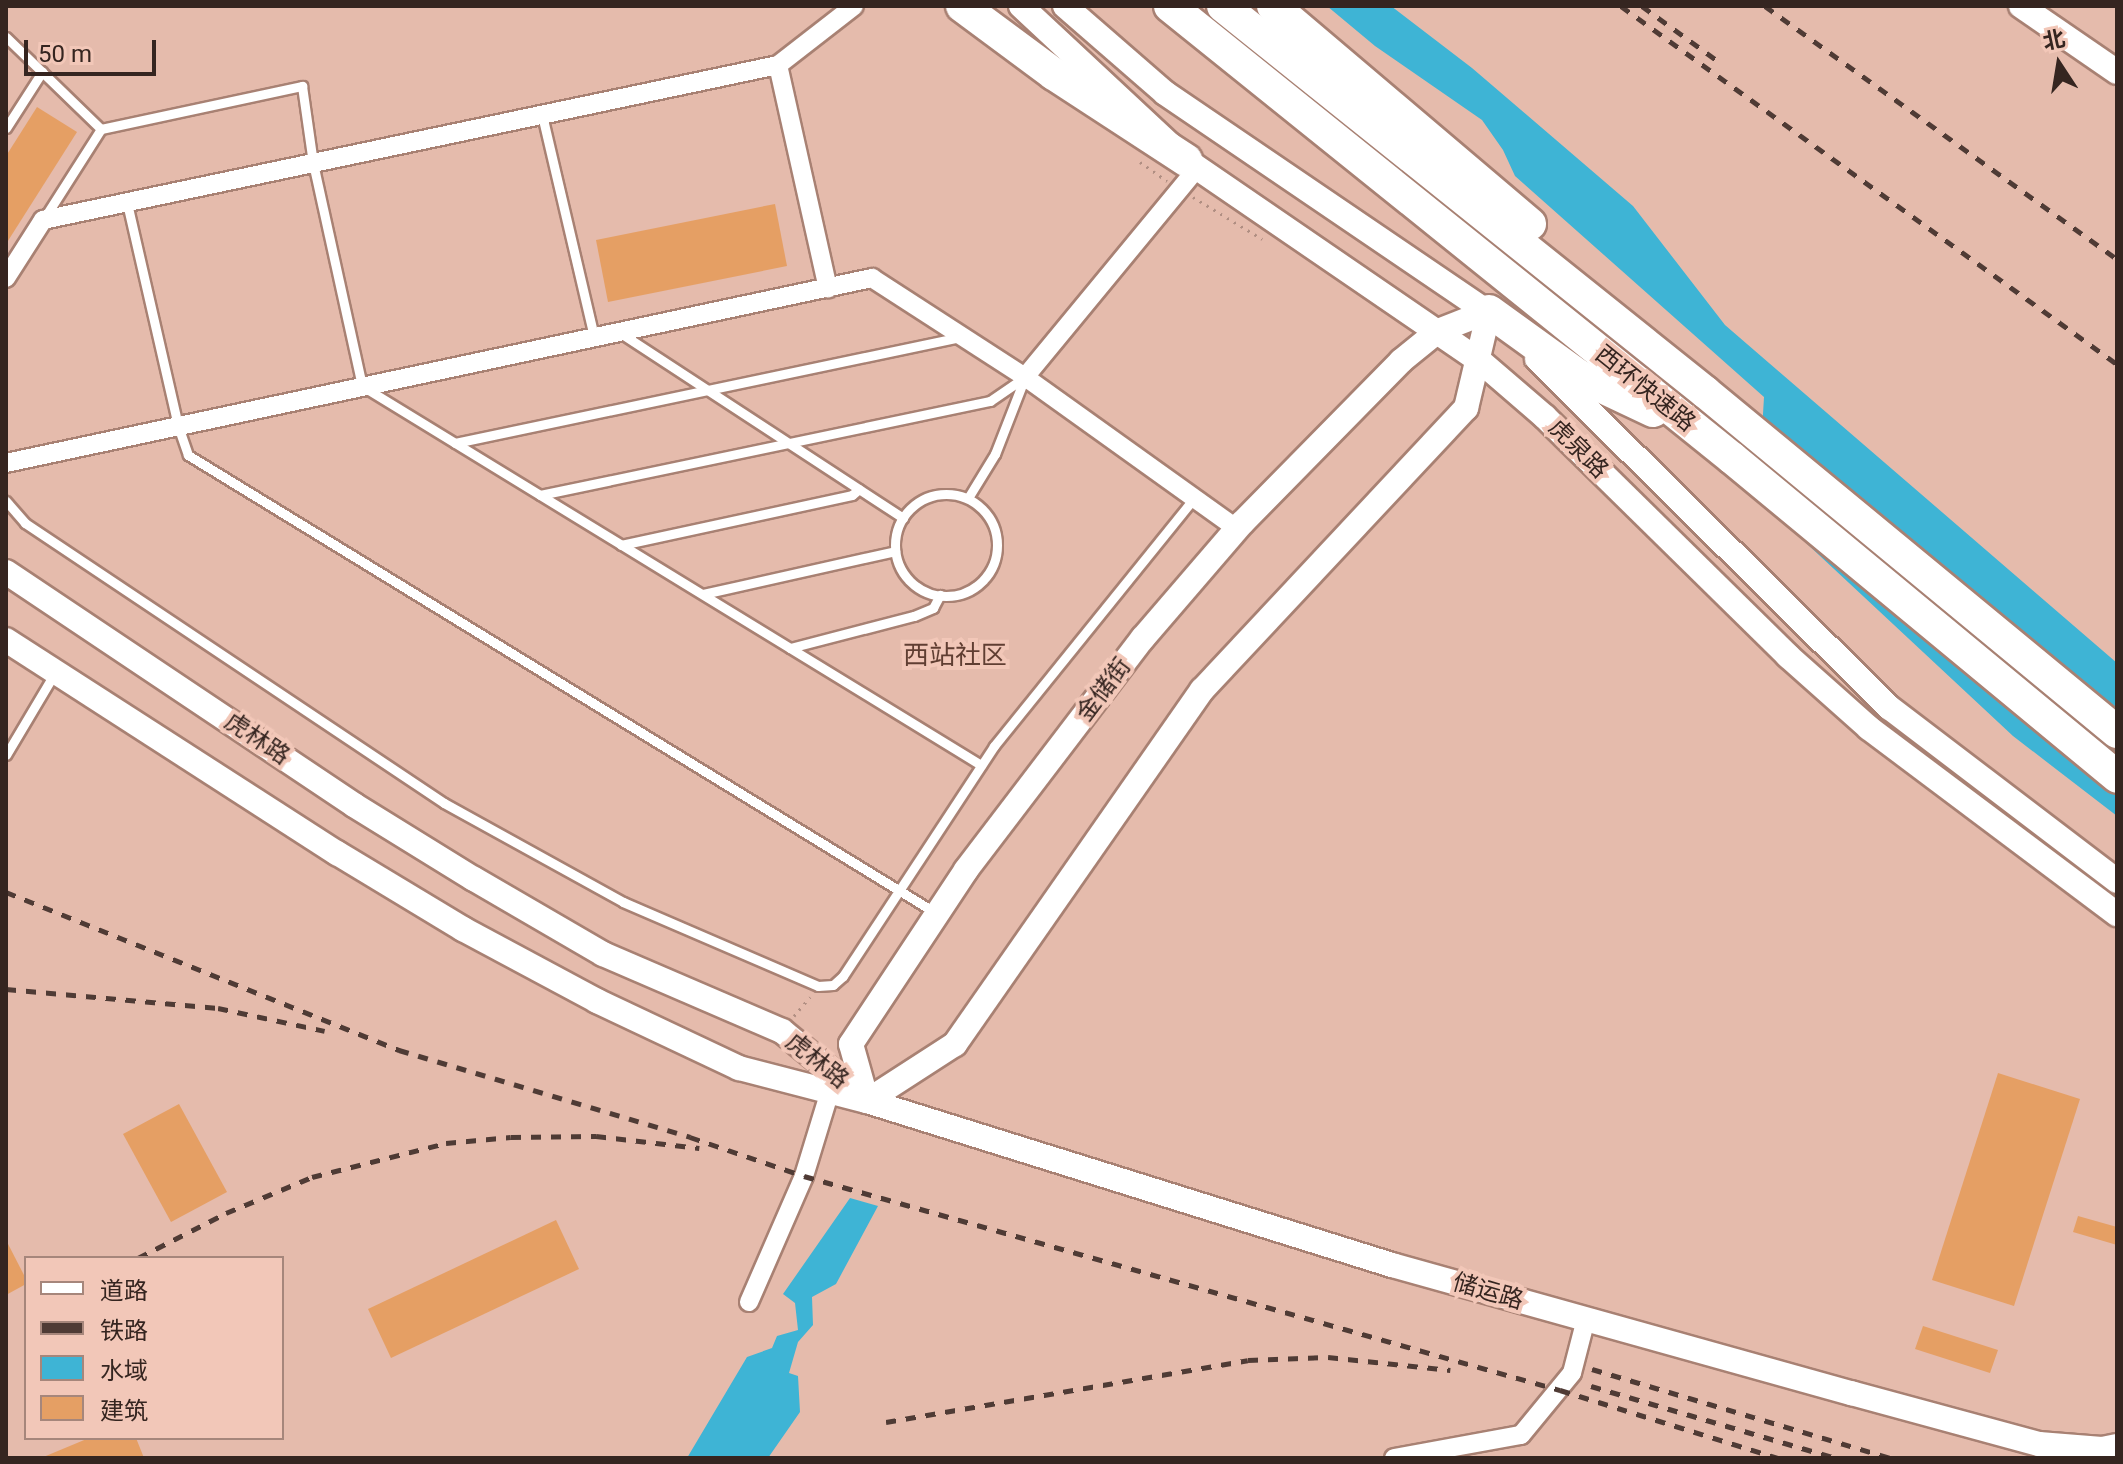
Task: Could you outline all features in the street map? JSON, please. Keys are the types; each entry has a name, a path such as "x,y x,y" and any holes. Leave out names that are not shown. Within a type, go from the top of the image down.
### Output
{"highway":[{"path":"962,6 1054,74 1192,164"},
{"name":"西环快速路","path":"1170,6 1732,458 2117,777"},
{"name":"西环快速路","path":"1223,6 1705,392 2117,732"},
{"path":"1273,6 1621,301 1705,392"},
{"path":"1489,311 1579,376 1702,435"}],"street":[{"path":"9,266 43,220 778,65 854,6"},
{"name":"虎泉路","path":"1021,6 1192,164 1480,361 1545,417 1788,656 1869,728 2117,914"},
{"name":"虎泉路","path":"1065,6 1165,93 1489,311 1857,679 1956,761 2117,881"},
{"path":"2021,6 2117,72"},
{"path":"778,65 828,288"},
{"path":"1025,377 1192,164"},
{"path":"6,463 872,278 1025,377 1237,529"},
{"path":"867,1101 955,1044 1202,690 1466,408 1480,361 1489,311"},
{"name":"金储街","path":"867,1101 851,1044 966,870 1143,638 1237,529 1401,361 1438,331 1489,311"},
{"name":"虎林路","path":"6,572 354,805 474,879 603,954 782,1031 867,1101"},
{"name":"虎林路","path":"6,640 54,674 463,929 597,1001 739,1068 867,1101"},
{"path":"749,1302 804,1176 830,1091"},
{"name":"储运路","path":"867,1101 1392,1265 1586,1319 2039,1444 2102,1449 2117,1446"},
{"path":"1394,1458 1521,1435 1572,1373 1586,1319"}],"lane":[{"path":"6,37 101,129"},
{"path":"6,128 42,72"},
{"path":"43,220 101,129 302,86 313,163 362,386 981,765"},
{"path":"542,115 594,337"},
{"path":"127,203 178,426 188,455 937,914"},
{"path":"619,332 903,518"},
{"path":"455,443 962,337"},
{"path":"540,495 990,401 1025,377"},
{"path":"968,498 995,454 1025,377"},
{"path":"621,545 852,495 859,489"},
{"path":"934,495 968,498 982,508 993,522 997,555 980,583 966,592 940,595 918,588 905,577 895,551 897,528 903,518 918,502 934,495"},
{"path":"6,501 25,523 444,803 623,902 818,986 833,985 843,976 981,765 1194,498"},
{"path":"703,594 895,551"},
{"path":"790,648 914,616 933,608 940,595"},
{"path":"6,755 54,674"}],"path":[{"path":"782,1031 818,986"}],"water":[{"path":"1327,6 1391,6 1472,68 1633,206 1725,325 2117,663 2117,816 2013,736 1758,498 1764,397 1515,176 1503,150 1482,120 1375,46"},
{"path":"850,1198 878,1206 836,1284 812,1297 813,1325 798,1342 789,1373 798,1376 800,1412 768,1458 687,1458 747,1357 772,1348 777,1336 798,1330 795,1303 783,1294"}],"building":[{"path":"37,107 77,132 6,244 6,156"},
{"path":"775,204 787,266 608,302 596,240"},
{"path":"1998,1073 2080,1099 2014,1306 1932,1280"},
{"path":"179,1104 227,1192 171,1222 123,1134"},
{"path":"2078,1216 2117,1227 2117,1245 2073,1232"},
{"path":"556,1220 579,1269 391,1358 368,1309"},
{"path":"6,1240 24,1275 24,1285 6,1295"},
{"path":"1923,1326 1998,1350 1990,1373 1915,1349"},
{"path":"84,1440 137,1440 144,1458 41,1458"}],"railway":[{"path":"1621,6 2117,364"},
{"path":"1642,6 1719,62"},
{"path":"1765,6 2117,259"},
{"path":"6,892 399,1050 690,1137 804,1176 1560,1390 1778,1458"},
{"path":"6,989 218,1008 325,1031"},
{"path":"142,1256 226,1213 312,1177 446,1143 511,1137 596,1136 699,1148"},
{"path":"886,1422 1248,1360 1328,1357 1450,1370"},
{"path":"1592,1369 1890,1458"},
{"path":"1591,1386 1836,1458"}],"district":[{"name":"西站社区","path":"955,656"}]}
